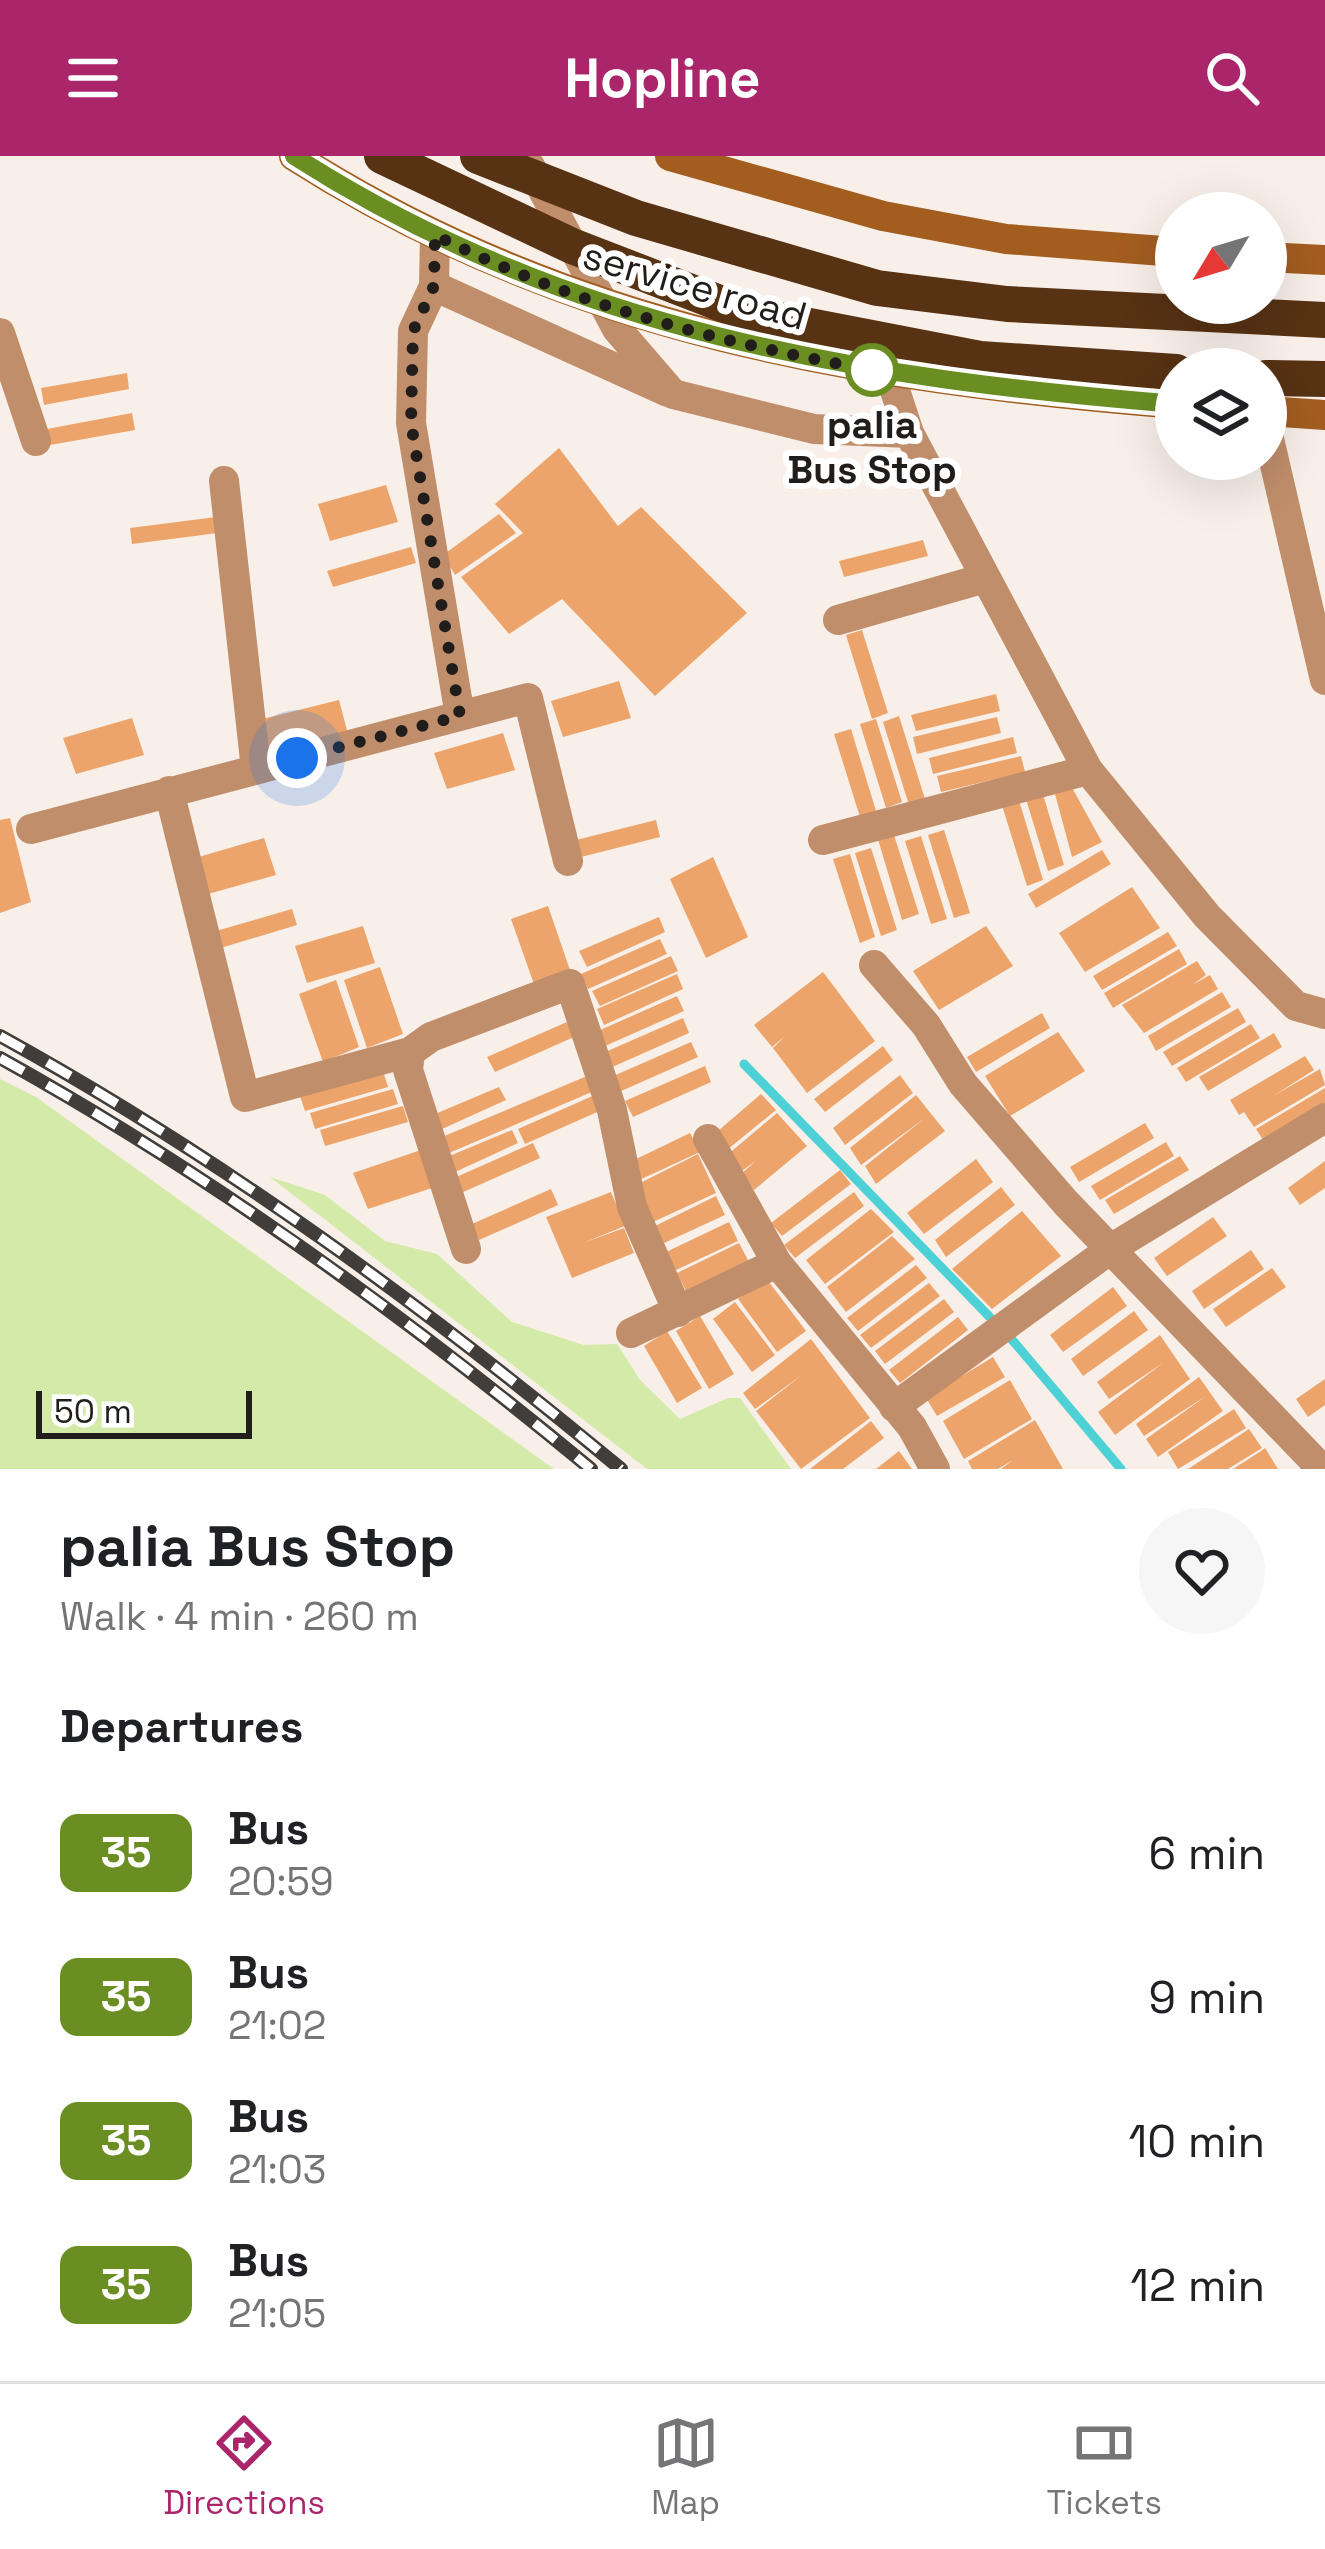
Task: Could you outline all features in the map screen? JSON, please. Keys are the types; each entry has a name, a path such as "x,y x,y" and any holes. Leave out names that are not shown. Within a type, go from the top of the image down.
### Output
{"highway":[{"path":"382,156 572,246 748,314 883,356 1155,370"},
{"path":"478,156 531,168 636,218 877,288 1006,304 1325,320"},
{"path":"1287,379 1325,380"}],"street":[{"name":"service road","path":"294,156 497,266 701,336 883,356 1155,401"},
{"path":"670,156 883,216 1006,239 1155,250"},
{"path":"531,168 617,329 673,394"},
{"path":"435,235 434,286 413,331 411,423 460,716"},
{"path":"1287,257 1325,260"},
{"path":"434,286 673,394 814,429 908,433"},
{"path":"0,333 36,441"},
{"path":"883,356 908,433 1088,770 1207,916 1296,1006 1325,1014"},
{"path":"1287,412 1325,415"},
{"path":"1279,480 1325,680"},
{"path":"224,481 256,769"},
{"path":"838,620 985,578"},
{"path":"31,829 528,698 568,860"},
{"path":"823,840 1088,770"},
{"path":"169,791 245,1097 410,1052 430,1037 570,984 612,1110 632,1207 678,1312"},
{"path":"874,964 926,1025 963,1084 1322,1469"},
{"path":"410,1052 408,1070 466,1249"},
{"path":"894,1407 1112,1248 1325,1118"},
{"path":"708,1138 777,1263 894,1407 935,1469"},
{"path":"631,1333 777,1263"}],"green space":[{"path":"0,1079 36,1097 554,1469 0,1469"},
{"path":"270,1177 325,1195 385,1241 437,1254 512,1322 584,1345 617,1344 640,1380 680,1419 728,1398 740,1398 791,1469 647,1469"}],"building":[{"path":"127,373 129,389 44,405 41,388"},
{"path":"132,413 135,430 50,445 47,429"},
{"path":"559,448 618,526 641,507 747,613 655,696 562,599 509,634 461,577 523,533 495,504"},
{"path":"386,485 398,522 330,541 318,504"},
{"path":"499,514 516,533 455,575 443,555"},
{"path":"216,517 218,533 132,544 130,528"},
{"path":"923,540 928,556 844,577 839,561"},
{"path":"411,547 416,563 333,587 327,571"},
{"path":"862,630 888,713 872,719 846,635"},
{"path":"619,681 631,718 563,737 551,701"},
{"path":"996,694 1000,711 916,731 911,715"},
{"path":"339,700 348,734 259,754 250,722"},
{"path":"899,716 925,799 909,805 883,722"},
{"path":"997,717 1001,733 917,754 913,737"},
{"path":"132,718 144,755 76,774 63,738"},
{"path":"876,719 902,802 886,808 860,724"},
{"path":"851,729 876,811 860,817 834,734"},
{"path":"503,733 515,770 447,789 434,753"},
{"path":"1013,737 1017,753 933,774 929,758"},
{"path":"1021,756 1025,772 941,792 937,776"},
{"path":"1070,784 1102,842 1072,857 1055,794"},
{"path":"1042,791 1064,865 1048,871 1025,796"},
{"path":"1018,797 1043,880 1027,886 1001,802"},
{"path":"10,818 31,902 0,913 0,820"},
{"path":"656,820 660,837 577,858 572,841"},
{"path":"944,830 970,913 954,918 928,835"},
{"path":"893,832 919,914 902,920 877,836"},
{"path":"921,836 947,919 931,924 905,841"},
{"path":"264,838 276,875 208,894 195,858"},
{"path":"871,848 897,930 881,936 855,853"},
{"path":"1102,850 1111,864 1036,908 1028,894"},
{"path":"850,854 875,937 860,943 833,859"},
{"path":"713,857 748,937 706,958 670,879"},
{"path":"1132,887 1160,928 1085,972 1059,933"},
{"path":"548,906 571,973 535,987 511,919"},
{"path":"292,909 297,925 214,950 209,933"},
{"path":"659,917 665,932 587,967 579,951"},
{"path":"363,926 375,963 307,983 295,946"},
{"path":"986,926 1013,966 939,1010 913,971"},
{"path":"1168,932 1177,946 1102,990 1093,976"},
{"path":"660,939 667,954 588,989 581,974"},
{"path":"1179,949 1187,964 1113,1008 1104,993"},
{"path":"671,956 678,971 600,1006 592,991"},
{"path":"1197,961 1206,975 1192,985 1210,975 1218,989 1144,1033 1122,1005"},
{"path":"380,967 403,1034 367,1048 344,980"},
{"path":"823,972 875,1041 807,1093 773,1048 785,1036 772,1047 754,1025"},
{"path":"677,974 683,989 604,1025 597,1009"},
{"path":"336,980 359,1047 323,1062 299,994"},
{"path":"1222,992 1231,1007 1156,1051 1148,1036"},
{"path":"677,996 684,1011 605,1046 598,1031"},
{"path":"1238,1008 1246,1022 1172,1066 1163,1052"},
{"path":"1042,1013 1050,1028 976,1072 967,1057"},
{"path":"683,1018 689,1033 610,1068 603,1053"},
{"path":"567,1022 574,1037 495,1072 487,1057"},
{"path":"1251,1024 1260,1038 1186,1082 1177,1068"},
{"path":"1058,1032 1085,1071 1010,1116 985,1076"},
{"path":"1274,1033 1282,1047 1208,1091 1199,1077"},
{"path":"691,1042 698,1057 619,1092 611,1077"},
{"path":"883,1046 893,1060 825,1112 814,1099"},
{"path":"1305,1056 1314,1070 1273,1096 1320,1069 1325,1085 1254,1127 1244,1112 1239,1115 1230,1100"},
{"path":"705,1066 711,1082 633,1117 625,1101"},
{"path":"383,1071 388,1087 305,1111 300,1096"},
{"path":"900,1075 913,1093 845,1145 833,1128"},
{"path":"587,1076 594,1091 449,1153 442,1137"},
{"path":"499,1087 506,1100 442,1129 435,1114"},
{"path":"1325,1088 1325,1108 1265,1143 1256,1129"},
{"path":"393,1089 398,1104 315,1129 310,1113"},
{"path":"597,1094 604,1109 525,1144 518,1129"},
{"path":"761,1094 776,1110 722,1154 711,1137"},
{"path":"916,1095 945,1131 876,1184 865,1166 925,1118 861,1165 850,1148"},
{"path":"403,1106 408,1122 325,1146 320,1130"},
{"path":"777,1113 807,1146 754,1190 742,1173 757,1160 739,1173 727,1155"},
{"path":"1145,1123 1154,1138 1079,1182 1070,1167"},
{"path":"512,1130 518,1143 455,1172 447,1157"},
{"path":"690,1133 700,1152 637,1181 628,1163"},
{"path":"1166,1142 1174,1156 1100,1200 1091,1186"},
{"path":"533,1143 540,1158 461,1193 454,1178"},
{"path":"421,1150 435,1187 368,1209 353,1173"},
{"path":"698,1154 716,1193 653,1222 636,1185"},
{"path":"1180,1156 1189,1170 1114,1214 1105,1200"},
{"path":"976,1159 993,1182 924,1234 907,1213"},
{"path":"1325,1161 1325,1188 1300,1205 1288,1188"},
{"path":"840,1170 851,1184 782,1236 771,1223"},
{"path":"1001,1187 1015,1205 946,1257 935,1240"},
{"path":"551,1189 558,1205 479,1240 472,1224"},
{"path":"611,1192 625,1226 583,1243 624,1228 634,1253 572,1278 546,1217"},
{"path":"854,1192 864,1206 795,1258 784,1245"},
{"path":"716,1196 725,1215 662,1244 653,1227"},
{"path":"871,1209 894,1232 825,1284 806,1260"},
{"path":"1022,1211 1061,1256 992,1309 952,1269"},
{"path":"1213,1217 1227,1236 1167,1276 1154,1258"},
{"path":"729,1222 738,1241 676,1270 666,1252"},
{"path":"892,1236 915,1259 846,1312 827,1287"},
{"path":"739,1243 749,1262 686,1291 677,1273"},
{"path":"1251,1250 1264,1269 1204,1309 1192,1291"},
{"path":"916,1265 927,1278 858,1331 847,1318"},
{"path":"1272,1268 1286,1287 1226,1327 1213,1309"},
{"path":"766,1278 806,1331 777,1352 738,1299"},
{"path":"929,1283 940,1296 871,1348 860,1335"},
{"path":"1113,1287 1127,1306 1063,1352 1050,1335"},
{"path":"944,1299 954,1312 885,1364 875,1351"},
{"path":"735,1302 775,1355 752,1372 713,1319"},
{"path":"1134,1311 1148,1330 1083,1376 1071,1359"},
{"path":"700,1316 734,1374 709,1389 676,1331"},
{"path":"958,1317 968,1330 900,1383 889,1370"},
{"path":"667,1331 702,1388 677,1403 644,1346"},
{"path":"1160,1335 1190,1379 1115,1435 1098,1412 1163,1363 1109,1399 1097,1382"},
{"path":"811,1339 870,1418 801,1469 756,1411 803,1374 755,1409 743,1393"},
{"path":"993,1357 1005,1377 937,1416 926,1398"},
{"path":"1199,1377 1223,1411 1158,1457 1146,1439 1206,1396 1144,1436 1136,1424"},
{"path":"1325,1379 1325,1405 1308,1417 1296,1399"},
{"path":"1010,1380 1032,1419 964,1459 943,1421"},
{"path":"1234,1409 1246,1428 1178,1469 1168,1452"},
{"path":"1035,1420 1063,1469 1001,1469 1013,1460 998,1469 972,1469 968,1461"},
{"path":"871,1421 884,1438 843,1469 810,1469"},
{"path":"1249,1429 1262,1448 1228,1469 1188,1469"},
{"path":"1265,1448 1278,1469 1233,1469 1261,1451"},
{"path":"899,1451 912,1469 876,1469"}],"waterway":[{"path":"744,1064 1014,1342 1121,1469"}],"railway":[{"path":"0,1036 163,1132 321,1237 621,1469"},
{"path":"0,1058 155,1150 305,1250 591,1469"}],"bus line":[{"name":"35","path":"294,156 345,188 497,266 701,336 951,383 1155,402"}],"place":[{"name":"palia Bus Stop","path":"872,370"}],"route":[{"path":"297,758 460,716 411,423 413,331 434,286 435,235 497,266 701,336 872,370"}]}
